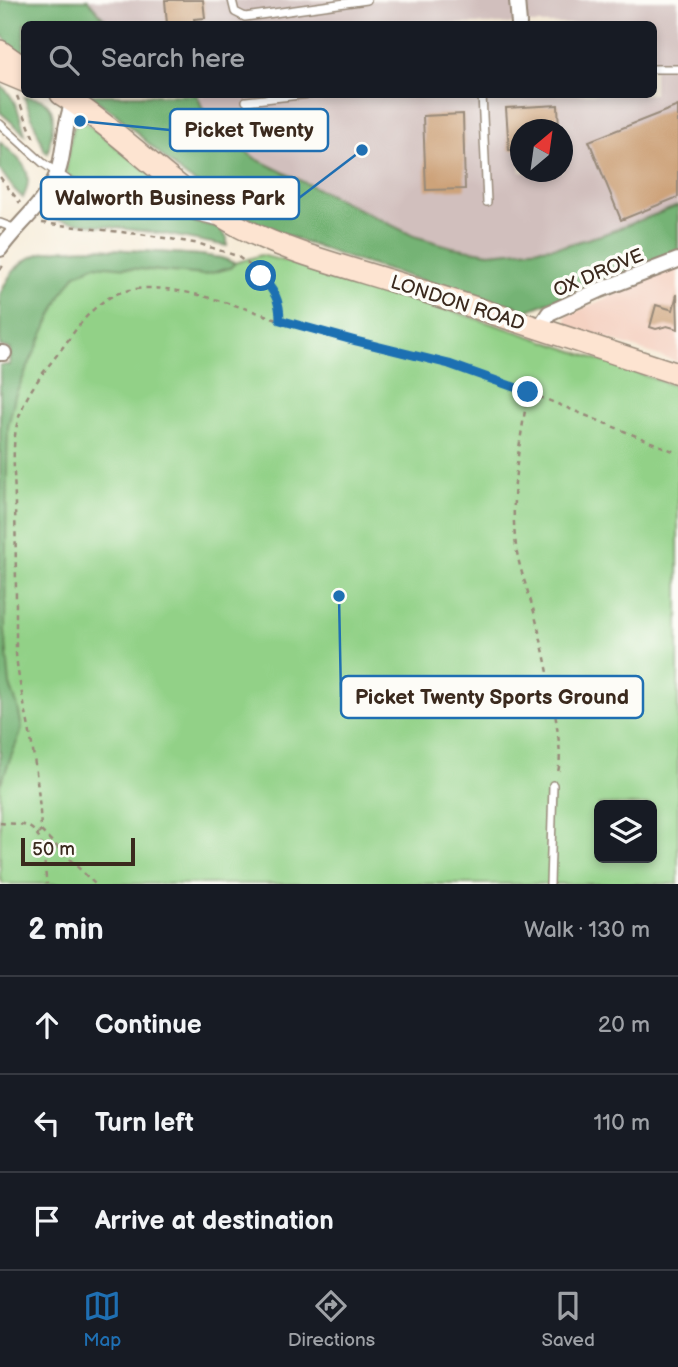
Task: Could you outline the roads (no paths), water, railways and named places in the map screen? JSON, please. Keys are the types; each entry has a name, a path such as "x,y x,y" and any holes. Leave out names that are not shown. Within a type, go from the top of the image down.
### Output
{"main road":[{"path":"0,51 21,66"},
{"name":"LONDON ROAD","path":"67,98 188,192 240,226 331,262 678,374"}],"street":[{"path":"517,0 519,21"},
{"path":"0,249 46,195 57,174 66,122 67,98"},
{"name":"OX DROVE","path":"541,328 549,313 678,260"}],"lane":[{"path":"232,0 235,12 245,17 367,0"},
{"path":"657,69 678,69"},
{"path":"246,102 278,98"},
{"path":"482,98 487,202"},
{"name":"LONDON ROAD","path":"0,124 72,184 95,192 240,226"},
{"path":"0,223 16,229"},
{"path":"550,884 553,785"}],"place":[{"name":"Picket Twenty","path":"80,121"},
{"name":"Walworth Business Park","path":"362,150"},
{"name":"Picket Twenty Sports Ground","path":"339,596"}]}
